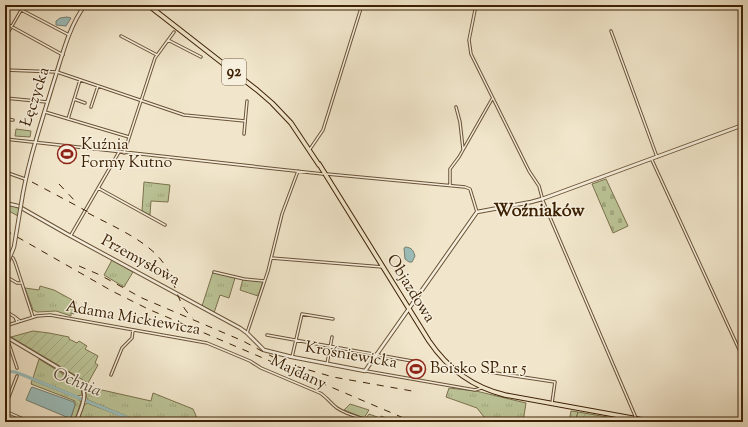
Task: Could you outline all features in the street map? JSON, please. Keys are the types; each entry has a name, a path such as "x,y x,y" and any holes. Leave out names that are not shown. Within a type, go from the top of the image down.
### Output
{"main road":[{"name":"Objazdowa","path":"148,5 262,94 288,120 319,164 429,342 443,360 464,378 481,388"},
{"name":"92","path":"481,388 505,395 654,422"}],"street":[{"path":"12,5 69,35"},
{"path":"5,38 24,5"},
{"name":"Łęczycka","path":"5,269 14,247 22,207 25,179 34,142 73,22 84,5"},
{"path":"310,150 323,130 362,5"},
{"path":"476,5 469,40 469,50 529,171 539,186 542,198 637,419"},
{"path":"5,23 62,55"},
{"path":"611,31 657,156"},
{"path":"124,153 156,55 174,32"},
{"path":"121,36 156,55"},
{"path":"168,40 201,57"},
{"path":"5,70 57,72 184,114 245,121"},
{"path":"68,119 80,80"},
{"path":"92,108 98,86"},
{"path":"5,98 48,102"},
{"path":"74,99 85,103"},
{"path":"450,185 450,169 493,99"},
{"path":"244,134 247,101"},
{"path":"456,107 460,122 463,150"},
{"path":"44,112 130,136"},
{"path":"5,119 13,120"},
{"path":"366,371 477,212 531,202 743,125"},
{"path":"5,140 325,174 466,187 470,190 477,212"},
{"path":"112,151 116,157"},
{"path":"71,236 119,152"},
{"path":"652,159 743,358"},
{"path":"247,333 271,258 282,214 298,171"},
{"path":"5,172 25,179"},
{"path":"98,188 165,225"},
{"name":"Przemysłowa","path":"5,204 22,207 71,236 247,333"},
{"path":"5,254 13,258 15,262 33,317"},
{"path":"271,258 383,267"},
{"path":"214,272 244,279 264,281"},
{"path":"5,276 17,283 22,283"},
{"path":"5,311 20,321"},
{"path":"292,358 302,314 333,319"},
{"name":"Adama Mickiewicza","path":"5,326 41,315 53,316 207,343 255,364"},
{"path":"15,317 17,322"},
{"path":"111,375 122,348 132,338 134,330"},
{"name":"Krośniewicka","path":"247,333 264,350 292,358 475,390 481,388"},
{"path":"267,335 412,361"},
{"path":"6,337 17,368"},
{"path":"6,337 77,379 83,387 84,397 76,422"},
{"path":"327,364 332,338"},
{"name":"Majdany","path":"255,364 320,393 340,410 373,422"},
{"path":"489,372 555,382 551,404"},
{"path":"5,407 17,376"},
{"path":"5,411 30,422"}],"green space":[{"path":"16,129 31,131 30,137 15,136"},
{"path":"606,179 628,226 613,233 592,184"},
{"path":"144,182 170,185 168,202 151,201 150,215 142,211"},
{"path":"5,204 18,207 18,216 5,209"},
{"path":"112,260 133,272 124,287 104,275"},
{"path":"213,272 235,278 229,298 220,295 214,313 202,306"},
{"path":"243,279 263,281 258,296 240,290"},
{"path":"40,286 54,290 76,302 74,314 71,313 71,316 56,311 37,312 33,310 25,288 39,290"},
{"path":"33,331 69,337 69,339 77,343 79,341 87,346 85,349 98,356 95,363 98,365 88,383 11,337"},
{"path":"39,359 76,382 81,388 82,395 77,396 33,378"},
{"path":"32,380 79,399 81,402 74,422 70,421 75,401 31,384"},
{"path":"449,388 476,391 526,403 523,422 495,422 484,417 477,408 446,397"},
{"path":"90,390 96,392 102,390 151,401 153,393 193,409 197,418 212,422 141,422 88,400 86,397 86,392"},
{"path":"87,403 136,422 78,422 84,405"},
{"path":"350,404 369,410 364,418 344,410"},
{"path":"571,411 578,412 575,422 569,422"},
{"path":"578,412 625,420 625,422 575,422"},
{"path":"369,414 380,418 381,416 398,422 376,422 366,418"}],"water":[{"path":"60,18 71,18 66,26 56,25 56,21"},
{"path":"406,247 413,251 415,256 412,262 405,259 404,248"},
{"path":"32,387 74,402 75,405 71,417 69,418 26,400"}],"waterway":[{"name":"Ochnia","path":"5,371 23,375 138,422"}],"railway":[{"path":"32,182 92,214"},
{"path":"59,184 76,202"},
{"path":"88,213 140,241 149,248 164,264 183,306 193,318"},
{"path":"5,230 112,291 148,309 413,422"},
{"path":"79,266 100,275 142,298 243,341 273,357"},
{"path":"295,366 333,377 412,391"}],"place":[{"name":"Kuźnia Formy Kutno","path":"67,154"},
{"name":"Boisko SP nr 5","path":"416,369"}],"district":[{"name":"Woźniaków","path":"539,212"}]}
